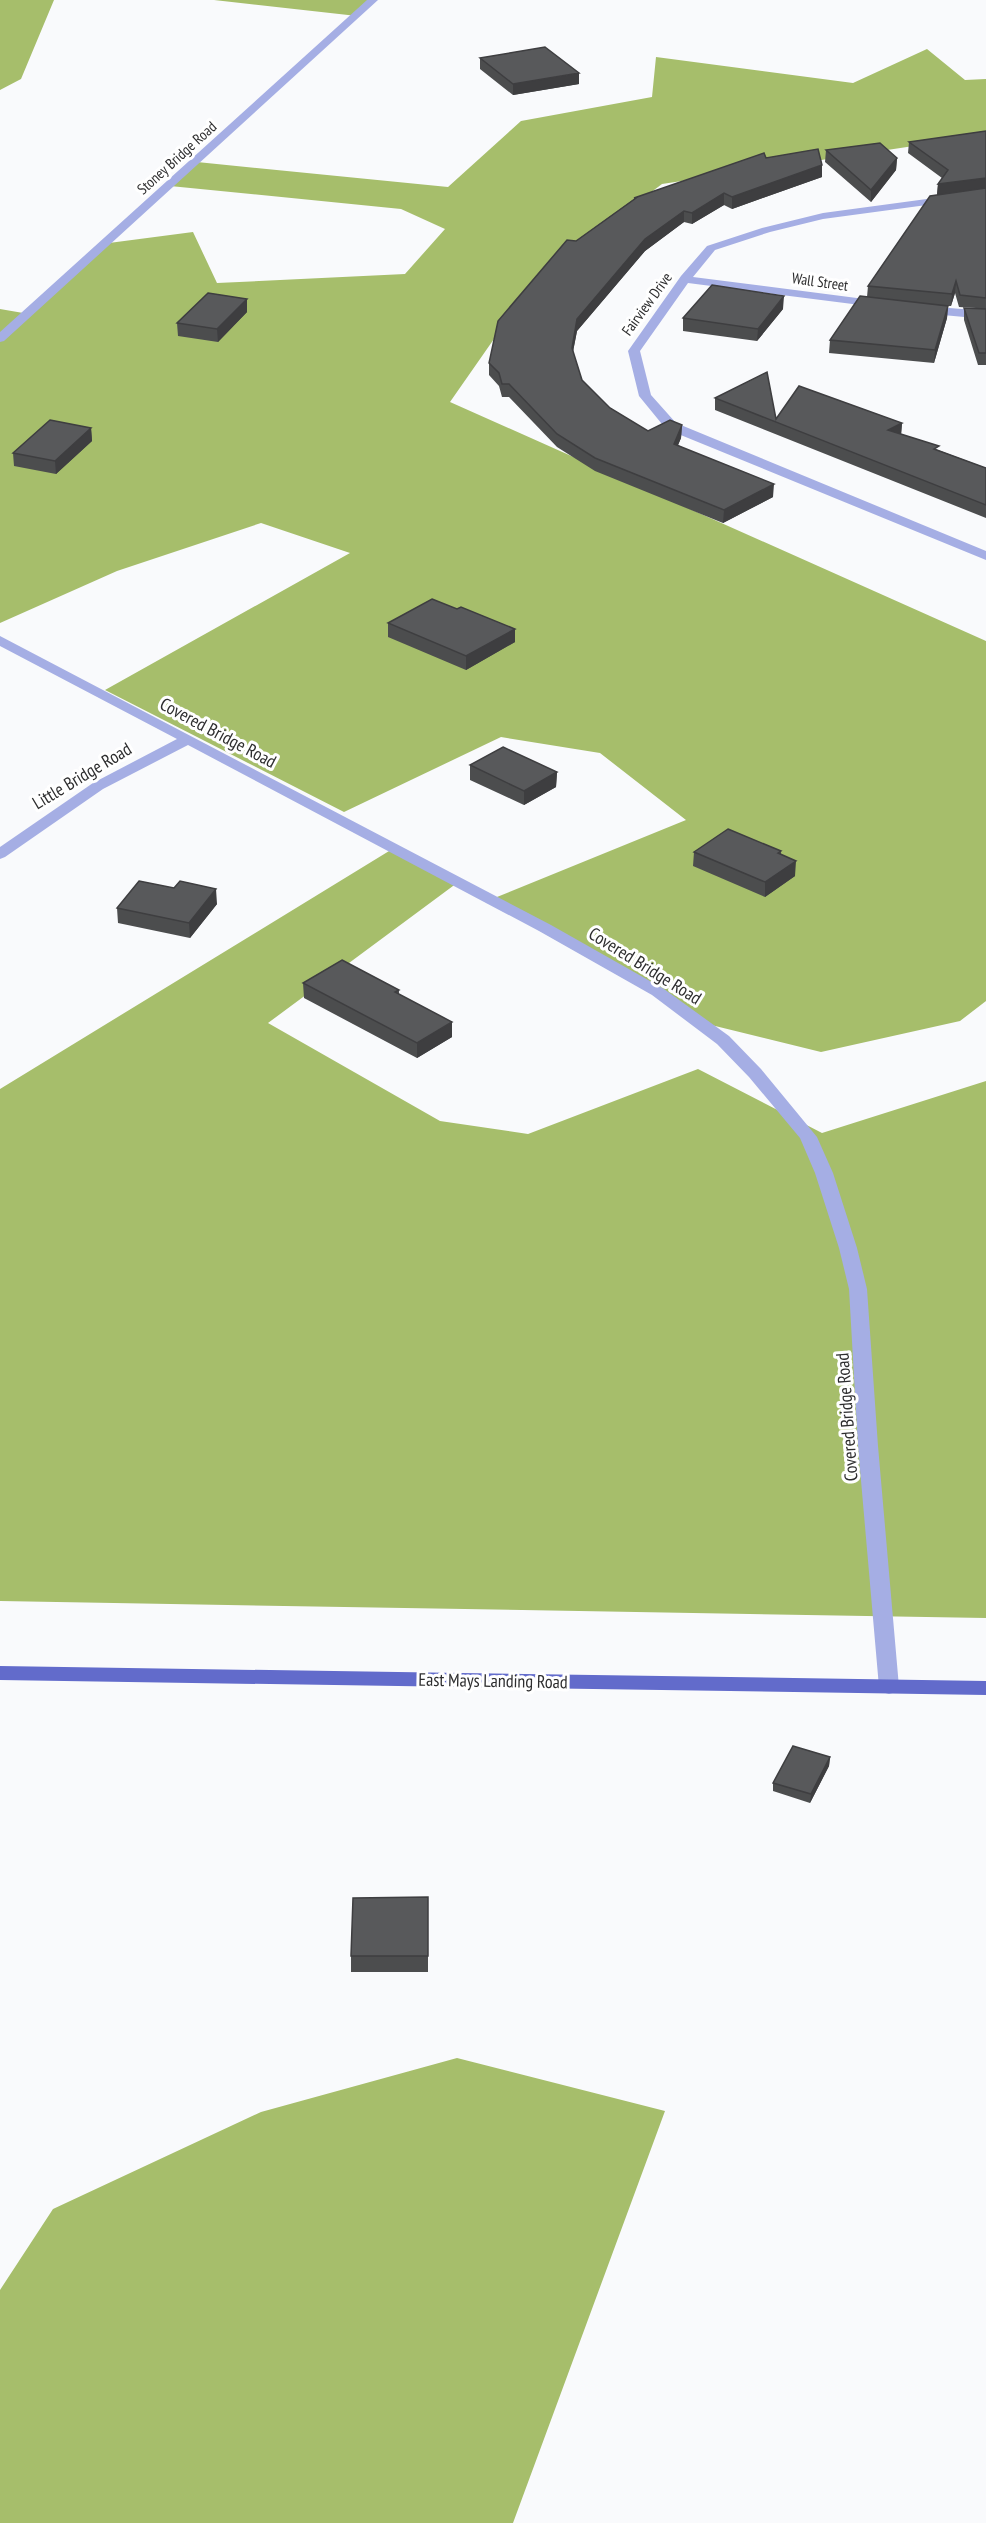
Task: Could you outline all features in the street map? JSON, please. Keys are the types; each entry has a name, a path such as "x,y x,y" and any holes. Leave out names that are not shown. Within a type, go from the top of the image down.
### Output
{"main road":[{"name":"East Mays Landing Road","path":"0,1674 986,1688"}],"street":[{"name":"Stoney Bridge Road","path":"0,338 374,0"},
{"name":"Fairview Drive","path":"986,194 823,216 711,248 685,279 634,351 645,396 671,426 986,556"},
{"name":"Wall Street","path":"685,279 902,308 986,315"},
{"name":"Covered Bridge Road","path":"0,640 545,928 658,992 723,1040 755,1073 808,1137 824,1173 848,1248 858,1289 869,1457 890,1687"},
{"name":"Little Bridge Road","path":"0,854 98,786 188,739"}],"green space":[{"path":"0,0 54,0 21,79 0,90"},
{"path":"214,0 376,0 357,16"},
{"path":"927,49 965,80 986,79 986,135 662,184 535,280 450,402 986,641 986,1001 960,1021 821,1052 703,1023 487,901 686,820 600,753 501,737 344,812 105,690 350,553 261,523 117,571 0,623 0,309 29,314 109,243 193,232 217,283 405,274 445,229 401,209 170,186 197,162 448,187 521,121 652,97 656,57 853,83"},
{"path":"394,848 457,883 268,1023 440,1121 528,1134 698,1069 822,1133 986,1081 986,1618 0,1601 0,1089"},
{"path":"457,2058 665,2111 513,2523 0,2523 0,2290 53,2209 261,2112"}],"building":[{"path":"545,47 579,73 513,84 480,58"},
{"path":"986,131 986,178 938,184 948,170 909,142"},
{"path":"880,143 897,158 871,190 826,150"},
{"path":"818,149 822,165 732,197 724,193 692,213 684,211 645,239 577,319 572,348 582,380 610,408 648,431 670,420 682,425 674,444 774,484 724,510 595,458 557,434 509,384 502,384 499,373 489,363 498,321 567,240 576,241 636,198 634,198 764,153 766,158"},
{"path":"986,188 986,298 960,295 956,281 952,294 868,286 930,196"},
{"path":"712,285 784,296 758,329 683,318"},
{"path":"208,293 247,299 217,329 177,323"},
{"path":"860,296 948,306 935,350 830,340"},
{"path":"964,308 986,309 986,353 979,353"},
{"path":"767,372 776,419 799,386 902,423 888,430 939,446 934,449 986,468 986,505 715,398"},
{"path":"50,420 91,428 55,461 13,453"},
{"path":"432,599 457,609 461,607 515,629 466,656 388,623"},
{"path":"503,747 557,772 524,791 470,765"},
{"path":"728,829 781,851 778,853 796,861 765,882 694,852"},
{"path":"139,881 174,888 180,881 216,889 189,923 117,908"},
{"path":"342,960 399,990 395,992 452,1022 417,1043 303,983"},
{"path":"793,1746 830,1757 811,1794 773,1783"},
{"path":"428,1897 428,1956 351,1956 353,1898"}]}
